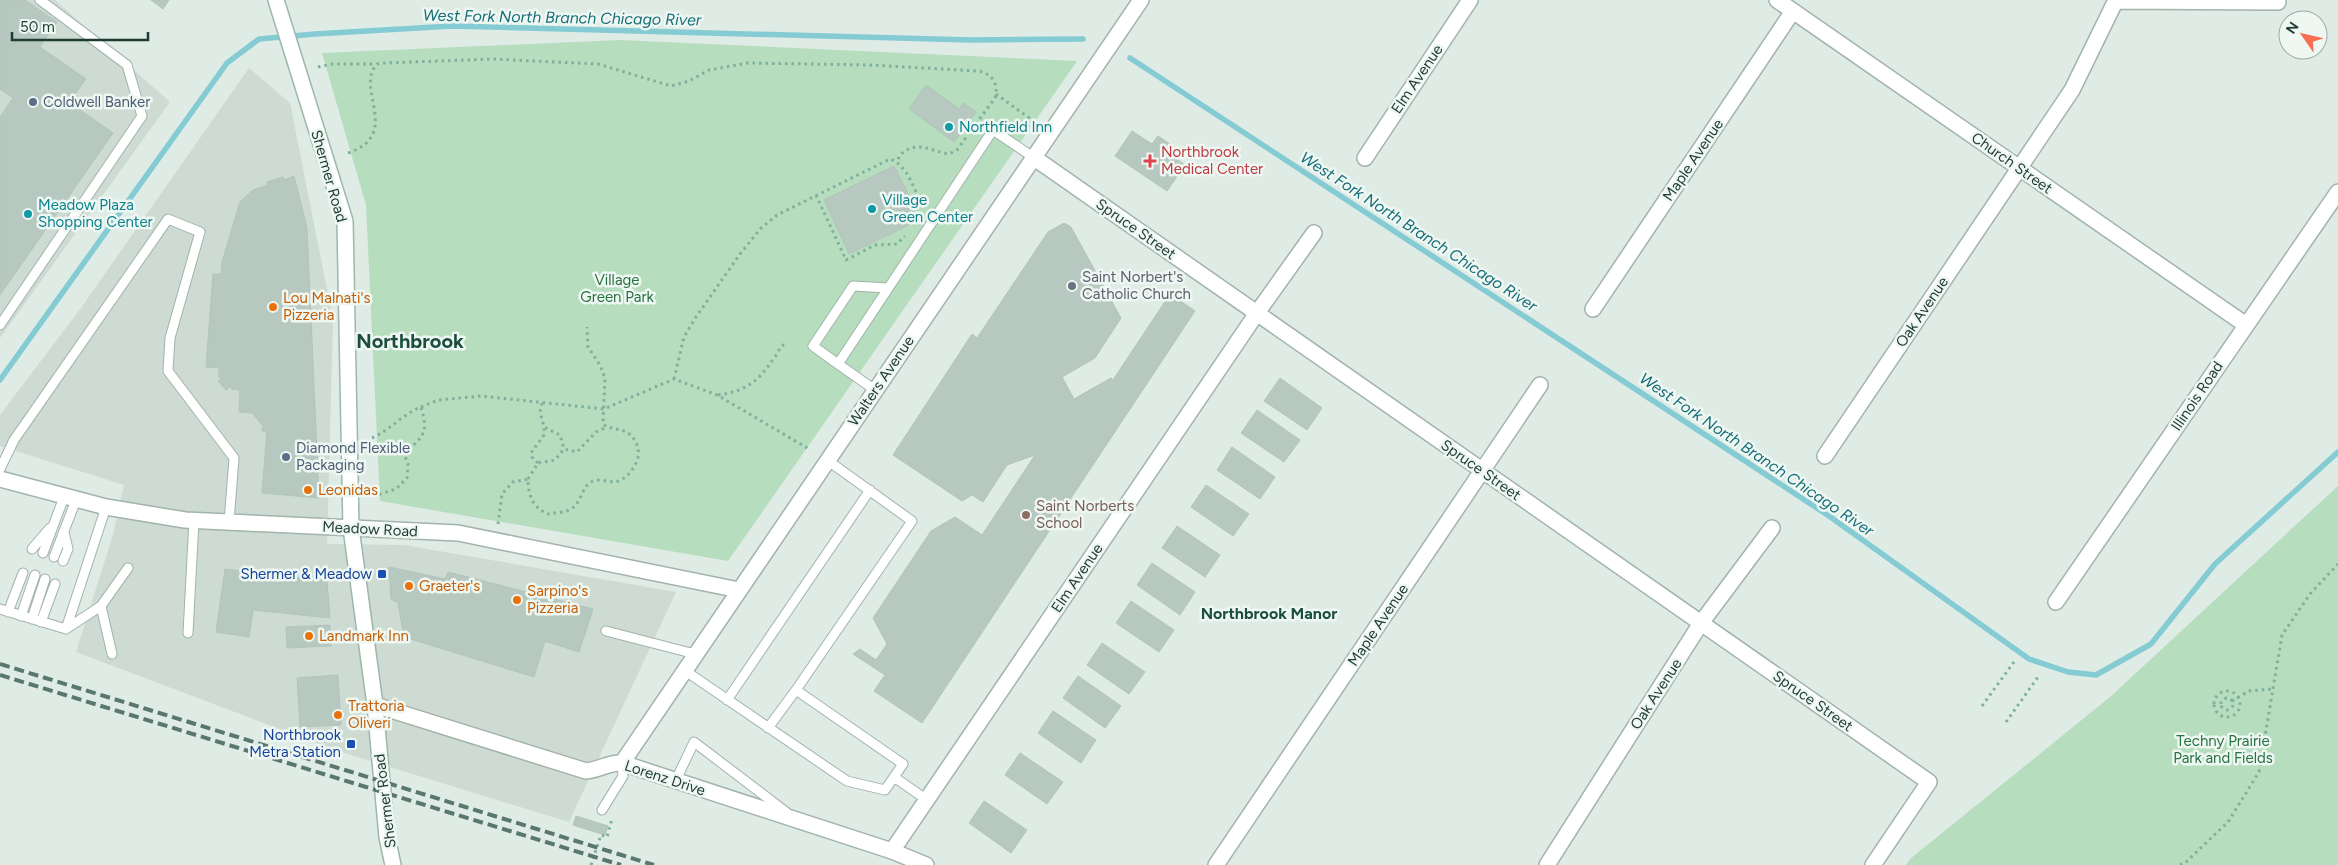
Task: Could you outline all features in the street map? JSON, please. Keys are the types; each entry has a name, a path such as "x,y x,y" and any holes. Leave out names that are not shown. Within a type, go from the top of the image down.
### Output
{"street":[{"name":"Shermer Road","path":"276,0 344,222 351,528 375,705 387,837 393,865"},
{"name":"Walters Avenue","path":"622,763 1141,0"},
{"name":"Elm Avenue","path":"1365,158 1470,0"},
{"name":"Church Street","path":"1777,0 2246,325"},
{"path":"2116,0 2278,2"},
{"name":"Oak Avenue","path":"1825,456 2072,90 2116,0"},
{"name":"Maple Avenue","path":"1593,309 1794,11"},
{"name":"Spruce Street","path":"1033,157 1929,782 1873,865"},
{"name":"Illinois Road","path":"2056,602 2338,192"},
{"name":"Elm Avenue","path":"892,851 1257,313 1314,233"},
{"name":"Maple Avenue","path":"1216,865 1540,385"},
{"name":"Meadow Road","path":"0,479 106,507 194,520 458,533 739,590"},
{"name":"Oak Avenue","path":"1547,865 1701,623 1772,528"},
{"name":"Lorenz Drive","path":"375,705 586,771 597,770 613,763 622,763 892,851 926,865"}],"lane":[{"path":"0,326 142,116 127,65 40,0"},
{"path":"838,364 993,130 1033,157"},
{"path":"0,469 14,440 168,219 200,232 170,338 168,370 234,458 229,522"},
{"path":"875,390 813,346 853,286 888,288"},
{"path":"768,728 912,520 827,460"},
{"path":"728,700 870,490"},
{"path":"32,549 54,524 70,499"},
{"path":"54,557 64,532 70,499"},
{"path":"66,629 106,507"},
{"path":"188,633 194,520"},
{"path":"43,553 54,524"},
{"path":"63,560 68,549 64,532"},
{"path":"23,573 4,610 66,629 101,606 128,568"},
{"path":"21,616 35,576"},
{"path":"32,619 45,580"},
{"path":"42,622 55,584"},
{"path":"101,606 112,654"},
{"path":"606,631 695,654"},
{"path":"684,670 847,781 885,790 903,764 796,690"},
{"path":"676,782 694,742 796,821"},
{"path":"602,810 623,776 622,763"},
{"path":"894,777 927,800"}],"path":[{"path":"318,67 332,64 491,59 598,64 670,86 688,81 709,70 739,64 870,65 985,72 994,79 996,94 954,152 949,154 916,146 902,153 898,162"},
{"path":"348,153 360,148 375,127 376,120 370,75 377,64"},
{"path":"996,94 1032,120"},
{"path":"674,379 684,337 700,310 740,254 761,228 776,215 890,159 898,162 916,192"},
{"path":"816,195 846,260 875,245 897,244 909,232"},
{"path":"564,449 555,460 538,463 528,480 529,496 540,510 549,514 570,510 580,500 585,488 594,481 620,481 630,474 636,463 638,447 636,442 625,431 607,427 603,424 605,378 600,364 588,347 587,327"},
{"path":"717,395 731,394 750,386 774,359 780,346 786,343"},
{"path":"372,438 382,434 406,415 438,400 480,396 604,409 674,379 717,395 809,449"},
{"path":"538,463 531,453 544,436 540,412 542,402"},
{"path":"377,495 396,489 407,478 408,464 404,453 418,443 422,437 424,424 421,407"},
{"path":"544,427 560,436 564,449"},
{"path":"564,449 577,452 596,432 607,427"},
{"path":"497,530 500,500 505,488 513,482 528,480"},
{"path":"2180,865 2186,862 2228,822 2259,772 2282,635 2310,594 2338,564"},
{"path":"1982,706 2014,662"},
{"path":"2006,722 2038,677"},
{"path":"2221,707 2227,711 2231,709 2232,701 2249,691 2273,690"},
{"path":"2228,691 2237,697 2239,708 2234,714 2223,716 2215,710 2214,700 2220,693 2228,691"},
{"path":"2215,710 2221,707 2224,699 2232,701"},
{"path":"591,865 600,835 608,837 613,813"}],"shaded area":[{"name":"Meadow Plaza Shopping Center","path":"0,0 55,0 170,102 0,338"},
{"path":"249,68 290,103 333,319 327,544 404,545 676,592 569,822 341,752 76,652 113,535 124,485 0,446 0,415 81,308"}],"green space":[{"name":"Village Green Park","path":"620,40 1077,61 728,561 380,501 366,205 322,53"},
{"name":"Techny Prairie Park and Fields","path":"2338,486 2338,865 1906,865 1910,859 2110,697"}],"building":[{"name":"Meadow Plaza Shopping Center","path":"0,0 25,0 57,22 40,47 86,79 69,102 113,133 0,295 0,117 13,98 0,89"},
{"path":"151,0 169,0 163,9"},
{"name":"Northfield Inn","path":"926,85 959,109 963,103 976,112 954,142 909,109"},
{"name":"Northbrook Medical Center","path":"1132,131 1152,144 1158,136 1176,148 1171,155 1185,165 1167,191 1115,156"},
{"name":"Village Green Center","path":"894,166 921,219 849,254 824,200"},
{"path":"294,176 307,228 319,498 262,493 267,431 262,431 263,426 252,413 239,412 240,390 231,389 231,386 226,390 218,381 222,377 219,377 219,368 206,367 213,274 221,274 222,262 240,202 253,190 268,185 267,182 283,177 284,180"},
{"path":"1064,223 1071,227 1121,318 1095,358 1062,377 1074,399 1111,378 1113,380 1170,294 1195,311 922,723 874,691 885,675 853,654 860,649 876,660 887,644 873,618 931,531 955,517 982,535 1035,455 1007,465 983,502 972,495 962,501 893,455 972,334 977,338 1048,232"},
{"path":"1280,378 1322,408 1307,430 1264,401"},
{"path":"1257,410 1300,440 1284,462 1241,433"},
{"path":"1232,447 1275,477 1260,499 1217,470"},
{"path":"1206,485 1249,514 1233,536 1191,507"},
{"path":"1177,526 1220,555 1205,577 1162,548"},
{"path":"1152,563 1195,592 1180,615 1137,585"},
{"path":"389,567 445,579 448,572 593,609 579,652 545,641 534,677 404,637 398,603 391,599"},
{"path":"225,569 327,581 330,618 253,610 249,637 216,632"},
{"path":"1131,601 1174,630 1159,652 1116,623"},
{"name":"Landmark Inn","path":"330,625 331,646 287,648 286,627"},
{"path":"1102,643 1145,672 1129,694 1087,665"},
{"path":"338,675 341,725 300,727 297,678"},
{"path":"1078,676 1121,706 1105,728 1063,698"},
{"path":"1053,711 1096,740 1081,763 1038,733"},
{"path":"1020,753 1063,782 1047,804 1005,775"},
{"path":"984,801 1027,830 1011,853 969,823"},
{"path":"576,816 608,826 605,835 573,825"}],"waterway":[{"name":"West Fork North Branch Chicago River","path":"0,380 227,63 259,39 452,26 971,40 1083,39"},
{"name":"West Fork North Branch Chicago River","path":"1130,58 1829,516 2029,659 2068,672 2096,675 2151,644 2215,564 2338,452"}],"railway":[{"path":"0,664 654,865"},
{"path":"0,675 621,865"}],"place":[{"name":"Coldwell Banker","path":"33,102"},
{"name":"Northfield Inn","path":"949,127"},
{"name":"Northbrook Medical Center","path":"1150,161"},
{"name":"Village Green Center","path":"872,209"},
{"name":"Meadow Plaza Shopping Center","path":"28,214"},
{"name":"Saint Norbert's Catholic Church","path":"1072,286"},
{"name":"Lou Malnati's Pizzeria","path":"273,307"},
{"name":"Diamond Flexible Packaging","path":"286,457"},
{"name":"Leonidas","path":"308,490"},
{"name":"Saint Norberts School","path":"1026,515"},
{"name":"Shermer & Meadow","path":"382,574"},
{"name":"Graeter's","path":"409,586"},
{"name":"Sarpino's Pizzeria","path":"517,600"},
{"name":"Landmark Inn","path":"309,636"},
{"name":"Trattoria Oliveri","path":"338,715"},
{"name":"Northbrook Metra Station","path":"351,744"}],"district":[{"name":"Northbrook","path":"410,341"},
{"name":"Northbrook Manor","path":"1269,613"}]}
